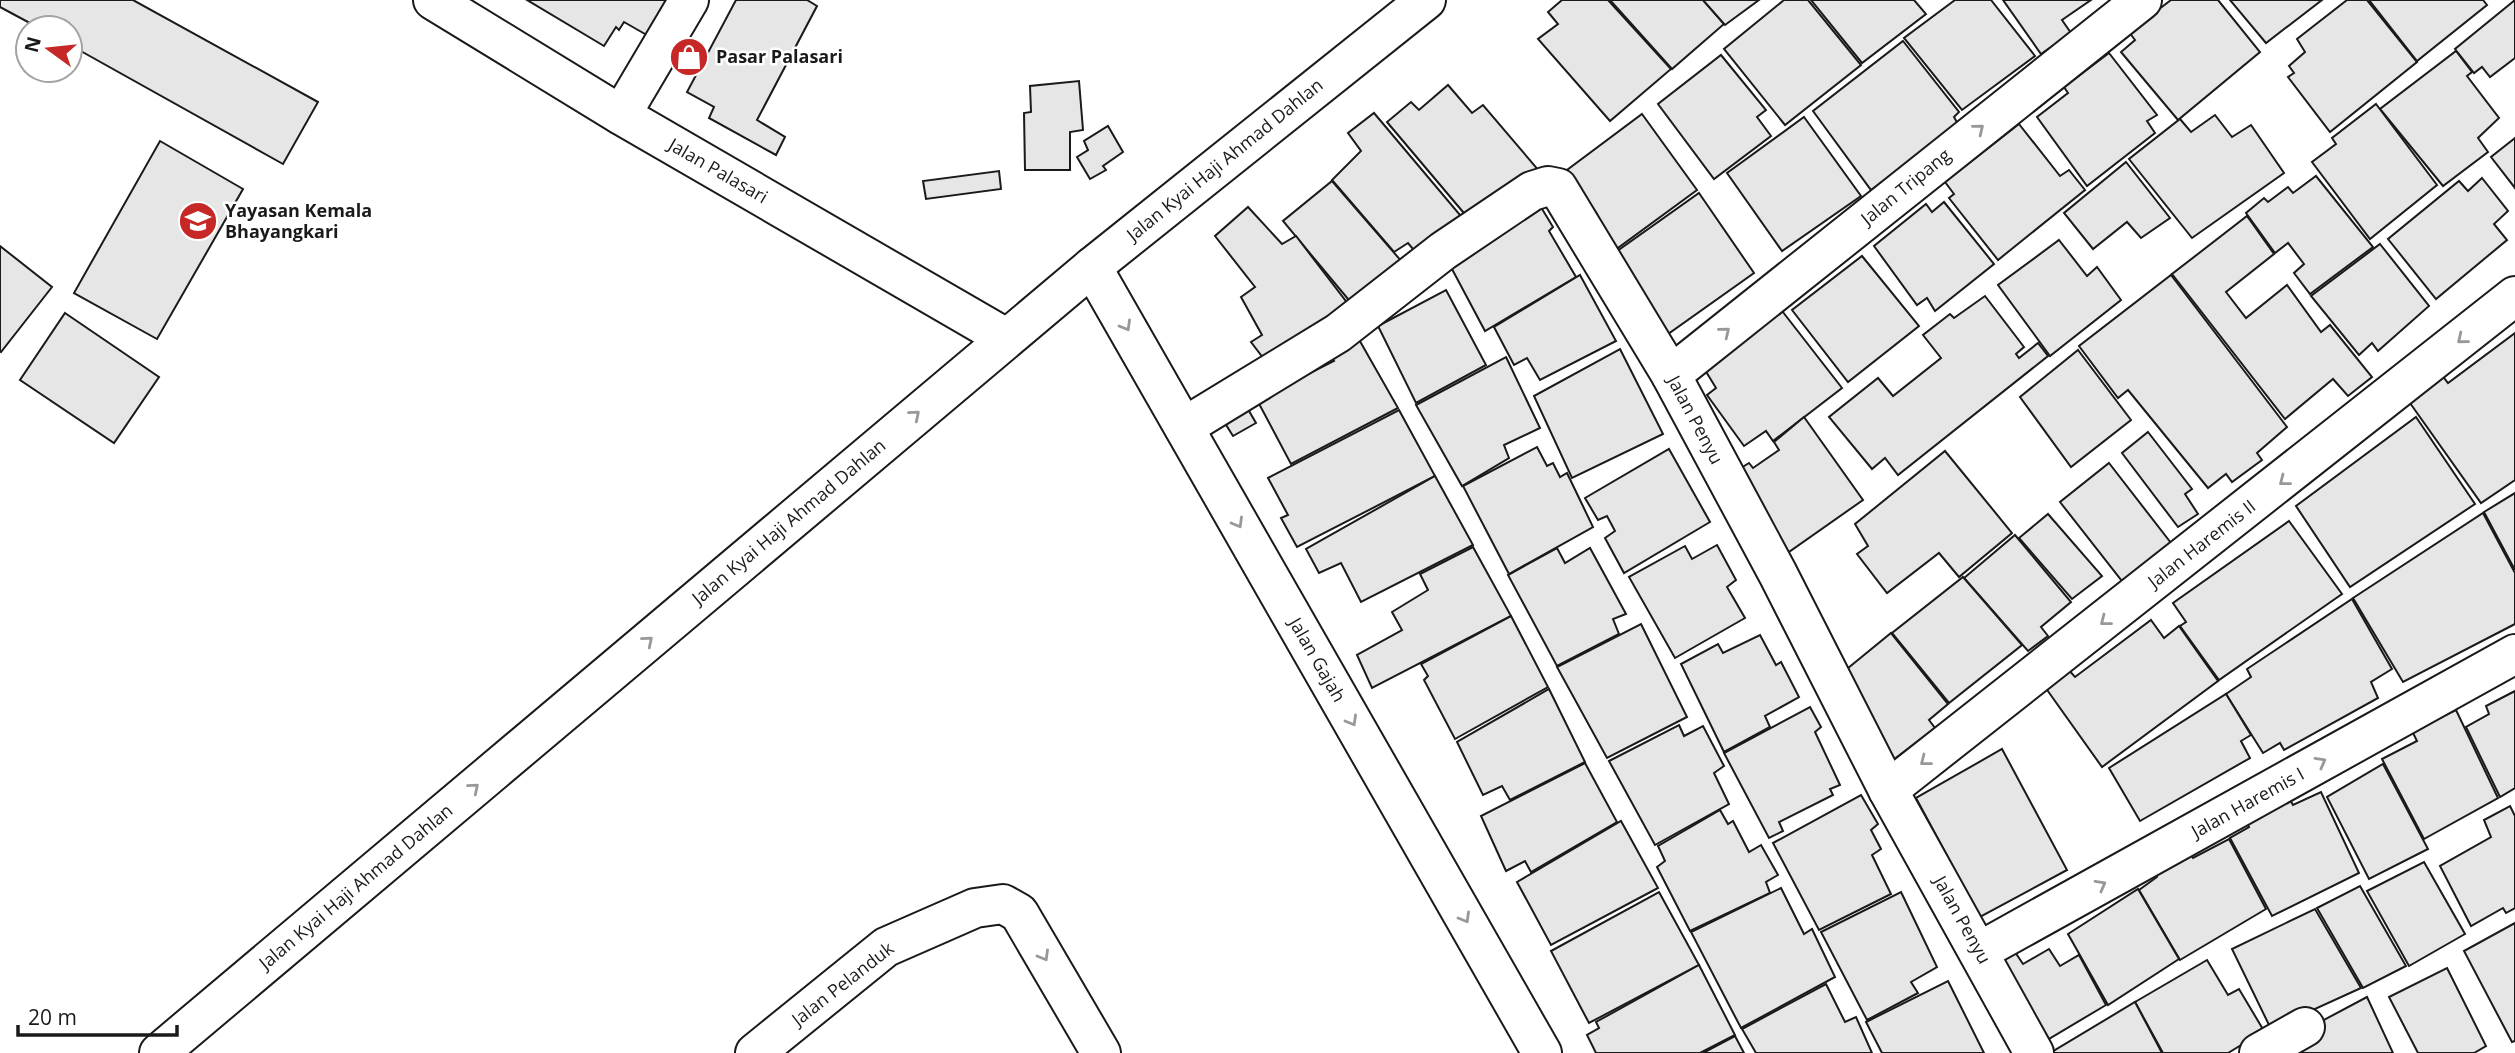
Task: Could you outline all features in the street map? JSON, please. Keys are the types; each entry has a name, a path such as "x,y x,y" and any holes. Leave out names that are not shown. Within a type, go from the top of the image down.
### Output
{"street":[{"name":"Jalan Palasari","path":"433,0 621,115 1006,338"},
{"path":"621,115 689,0"},
{"name":"Jalan Kyai Haji Ahmad Dahlan","path":"159,1053 1006,338 1426,0"},
{"name":"Jalan Tripang","path":"1671,374 2141,0"},
{"name":"Jalan Penyu","path":"1184,427 1338,333 1443,251 1532,191 1548,186 1558,188 1671,374 1888,790 1980,951 2034,1053"},
{"name":"Jalan Gajah","path":"1092,267 1542,1053"},
{"name":"Jalan Haremis II","path":"1888,790 2515,296"},
{"name":"Jalan Haremis I","path":"1980,951 2515,654"},
{"name":"Jalan Pelanduk","path":"755,1053 886,947 975,908 1003,904 1019,912 1101,1053"},
{"path":"2259,1053 2305,1027"}],"building":[{"path":"0,0 133,0 318,102 283,164 84,53 84,14 14,15 0,7"},
{"path":"527,0 673,0 652,38 624,22 619,30 616,27 604,46"},
{"path":"736,0 807,0 817,6 757,120 785,137 776,155 709,118 714,107 687,92"},
{"path":"1562,0 1608,0 1671,69 1610,121 1538,39 1558,24 1548,12"},
{"path":"1610,0 1703,0 1724,24 1672,69"},
{"path":"1703,0 1759,0 1725,25"},
{"path":"1784,0 1808,0 1861,65 1785,125 1724,49"},
{"path":"1811,0 1914,0 1926,14 1862,63"},
{"path":"1955,0 1991,0 2035,56 1962,110 1904,38"},
{"path":"2003,0 2091,0 2062,20 2071,33 2041,54"},
{"path":"2171,0 2218,0 2260,52 2178,120 2121,52 2135,40 2129,32"},
{"path":"2230,0 2322,0 2266,43"},
{"path":"2347,0 2367,0 2417,62 2330,132 2288,77 2294,73 2289,66 2305,52 2297,39"},
{"path":"2369,0 2483,0 2487,5 2417,61"},
{"path":"2515,0 2515,58 2490,77 2482,67 2474,73 2455,49"},
{"path":"1903,41 1959,112 1954,117 1959,126 1871,190 1813,111"},
{"path":"2456,51 2472,72 2467,76 2499,118 2478,138 2488,152 2443,186 2380,109"},
{"path":"2109,53 2157,115 2147,121 2155,133 2087,186 2037,117 2068,93 2064,87"},
{"path":"1721,55 1766,110 1757,117 1771,136 1714,179 1658,104"},
{"path":"1079,81 1083,130 1070,132 1070,170 1025,170 1024,113 1031,112 1030,86"},
{"path":"1448,85 1472,113 1483,105 1540,172 1474,225 1387,122 1411,102 1419,110"},
{"path":"2376,104 2437,185 2370,239 2312,162 2336,144 2332,138"},
{"path":"1374,113 1471,228 1423,261 1408,243 1394,252 1332,180 1361,151 1348,133"},
{"path":"1642,114 1697,190 1611,253 1589,221 1597,214 1567,170"},
{"path":"2215,115 2232,137 2251,125 2284,173 2192,238 2129,159 2180,119 2191,132"},
{"path":"1804,117 1861,196 1782,251 1727,173"},
{"path":"2019,124 2060,176 2069,170 2085,190 1998,260 1949,198 1954,194 1945,182"},
{"path":"1108,126 1123,152 1103,166 1106,170 1090,179 1077,157 1088,150 1084,141"},
{"path":"2515,138 2515,188 2491,157"},
{"path":"160,141 243,189 157,339 74,293"},
{"path":"2126,162 2170,218 2141,238 2127,222 2093,249 2064,213"},
{"path":"999,171 1001,189 926,199 923,181"},
{"path":"2316,176 2373,247 2310,294 2294,273 2304,264 2288,243 2275,253 2246,213 2264,198 2268,202 2288,187 2293,193"},
{"path":"2482,178 2508,211 2494,224 2507,240 2436,299 2388,239 2459,181 2468,191"},
{"path":"1332,181 1409,270 1358,311 1283,221"},
{"path":"1699,193 1754,273 1668,334 1613,254"},
{"path":"1533,194 1553,227 1549,231 1576,277 1485,331 1444,254"},
{"path":"1944,202 1994,264 1935,311 1927,298 1917,305 1874,246 1926,204 1932,212"},
{"path":"1248,207 1282,244 1296,236 1355,313 1270,367 1251,342 1262,335 1241,297 1255,287 1215,236"},
{"path":"2247,216 2274,254 2226,292 2246,318 2287,285 2321,332 2330,325 2372,377 2348,396 2333,379 2285,419 2172,274"},
{"path":"2059,240 2087,276 2097,267 2121,300 2050,356 1998,285"},
{"path":"2380,244 2429,306 2378,351 2372,343 2359,355 2311,296"},
{"path":"0,246 52,287 1,352 0,351"},
{"path":"1862,256 1919,326 1848,382 1792,310"},
{"path":"1580,275 1616,341 1540,380 1527,358 1514,365 1494,327"},
{"path":"2171,275 2287,427 2257,453 2262,460 2232,482 2226,474 2208,488 2128,390 2118,398 2079,346"},
{"path":"1446,290 1486,365 1416,403 1378,326"},
{"path":"1985,296 2024,347 2016,354 2019,358 2038,343 2048,356 1898,475 1885,458 1872,469 1829,417 1878,378 1893,396 1941,358 1923,335 1950,314 1954,318"},
{"path":"1779,307 1842,388 1773,441 1766,431 1744,446 1707,395 1716,388 1702,365"},
{"path":"65,313 159,377 114,443 20,380"},
{"path":"2515,333 2515,480 2481,503 2405,396 2438,370 2448,383"},
{"path":"1357,336 1398,408 1291,464 1257,400 1334,361 1328,353"},
{"path":"1620,349 1663,434 1572,478 1534,396"},
{"path":"2078,350 2131,420 2071,467 2020,397"},
{"path":"1506,357 1540,428 1504,445 1509,458 1462,486 1416,405"},
{"path":"1242,399 1256,423 1233,436 1218,412"},
{"path":"1399,410 1435,476 1297,547 1281,518 1288,515 1268,478"},
{"path":"1804,417 1863,500 1786,554 1733,473 1749,463 1753,468 1779,450 1774,442"},
{"path":"2416,417 2475,504 2350,587 2296,506"},
{"path":"2148,432 2192,489 2185,494 2198,514 2178,527 2122,453"},
{"path":"1537,447 1547,466 1553,463 1560,477 1567,473 1593,527 1509,574 1463,486"},
{"path":"1669,449 1710,522 1624,573 1605,538 1615,531 1607,516 1598,520 1585,498"},
{"path":"1945,451 2012,533 1959,577 1939,553 1887,593 1857,554 1868,546 1855,524"},
{"path":"2109,463 2171,543 2122,581 2060,502"},
{"path":"1435,476 1473,545 1361,602 1341,563 1319,573 1306,549"},
{"path":"2515,493 2515,570 2484,512"},
{"path":"2483,513 2515,573 2515,624 2403,682 2353,598"},
{"path":"2048,514 2102,576 2072,599 2019,538"},
{"path":"2289,521 2342,594 2219,680 2180,626 2186,622 2173,603"},
{"path":"2015,535 2071,602 2041,627 2048,636 2028,651 1964,578"},
{"path":"1717,545 1736,580 1727,587 1745,618 1675,658 1629,577 1685,546 1692,559"},
{"path":"1473,547 1511,616 1372,688 1357,655 1402,630 1392,612 1428,590 1420,574"},
{"path":"1557,548 1565,563 1590,548 1626,614 1613,619 1619,634 1557,666 1508,575"},
{"path":"1963,577 2022,645 1949,703 1892,633"},
{"path":"2352,599 2392,669 2371,682 2378,698 2284,750 2280,743 2263,753 2226,694 2251,677 2247,669"},
{"path":"1511,616 1548,687 1455,739 1424,680 1428,676 1421,664"},
{"path":"2151,620 2164,638 2179,626 2218,681 2102,767 2045,687 2067,668 2075,677"},
{"path":"1641,624 1687,717 1607,758 1557,667"},
{"path":"1891,633 1948,704 1929,720 1935,728 1884,767 1842,673"},
{"path":"1760,635 1776,665 1781,662 1799,697 1765,716 1770,727 1724,752 1681,664 1718,644 1723,653"},
{"path":"1549,689 1585,762 1510,800 1502,786 1483,795 1457,742"},
{"path":"2515,691 2515,788 2500,797 2466,727 2489,714 2486,706"},
{"path":"2226,694 2251,735 2241,741 2250,758 2140,821 2109,768"},
{"path":"1810,707 1821,727 1815,732 1840,785 1830,789 1833,795 1779,822 1783,831 1769,838 1724,753"},
{"path":"2456,710 2498,798 2424,839 2382,759 2417,741 2412,731"},
{"path":"1679,725 1684,736 1703,726 1724,766 1714,773 1729,804 1655,845 1609,761"},
{"path":"2002,749 2067,870 1980,917 1916,798"},
{"path":"1585,763 1617,822 1531,872 1525,861 1506,871 1481,816"},
{"path":"2383,764 2428,849 2369,879 2327,797"},
{"path":"2285,791 2293,805 2321,792 2359,873 2272,916 2230,838 2249,827 2242,812"},
{"path":"1861,795 1878,824 1871,830 1881,849 1872,855 1891,894 1819,930 1773,843"},
{"path":"2510,806 2515,816 2515,908 2506,913 2503,908 2471,926 2440,866 2491,837 2484,820"},
{"path":"1720,810 1728,824 1733,821 1749,852 1761,845 1778,875 1766,882 1770,893 1690,931 1657,867 1665,861 1658,846"},
{"path":"1621,821 1658,888 1551,945 1517,882"},
{"path":"2229,839 2266,909 2180,960 2139,890 2157,877 2155,872 2189,852 2193,858"},
{"path":"2424,862 2465,934 2409,966 2367,891"},
{"path":"2360,886 2406,966 2363,988 2317,908"},
{"path":"1781,888 1804,934 1812,929 1835,977 1741,1028 1691,932"},
{"path":"2138,889 2179,959 2108,1005 2068,934"},
{"path":"1659,892 1699,965 1589,1023 1551,951"},
{"path":"1901,892 1937,967 1911,982 1918,993 1867,1020 1821,932"},
{"path":"2315,909 2361,988 2271,1029 2232,949"},
{"path":"2515,923 2515,1041 2512,1042 2464,951"},
{"path":"2049,949 2060,966 2079,955 2106,1005 2037,1046 1992,964 2015,952 2023,964"},
{"path":"2207,960 2228,995 2239,989 2264,1031 2228,1053 2163,1053 2135,1002"},
{"path":"1699,965 1735,1035 1700,1053 1596,1053 1587,1035 1599,1028 1596,1022"},
{"path":"2447,968 2486,1046 2474,1053 2418,1053 2389,997"},
{"path":"1948,981 1984,1053 1882,1053 1866,1022"},
{"path":"1826,984 1845,1022 1856,1017 1872,1053 1756,1053 1742,1029"},
{"path":"2367,997 2393,1053 2278,1053 2275,1046"},
{"path":"2135,1002 2162,1053 2050,1053"},
{"path":"1735,1036 1744,1053 1703,1053"}],"place":[{"name":"Pasar Palasari","path":"689,57"},
{"name":"Yayasan Kemala Bhayangkari","path":"198,221"}]}
